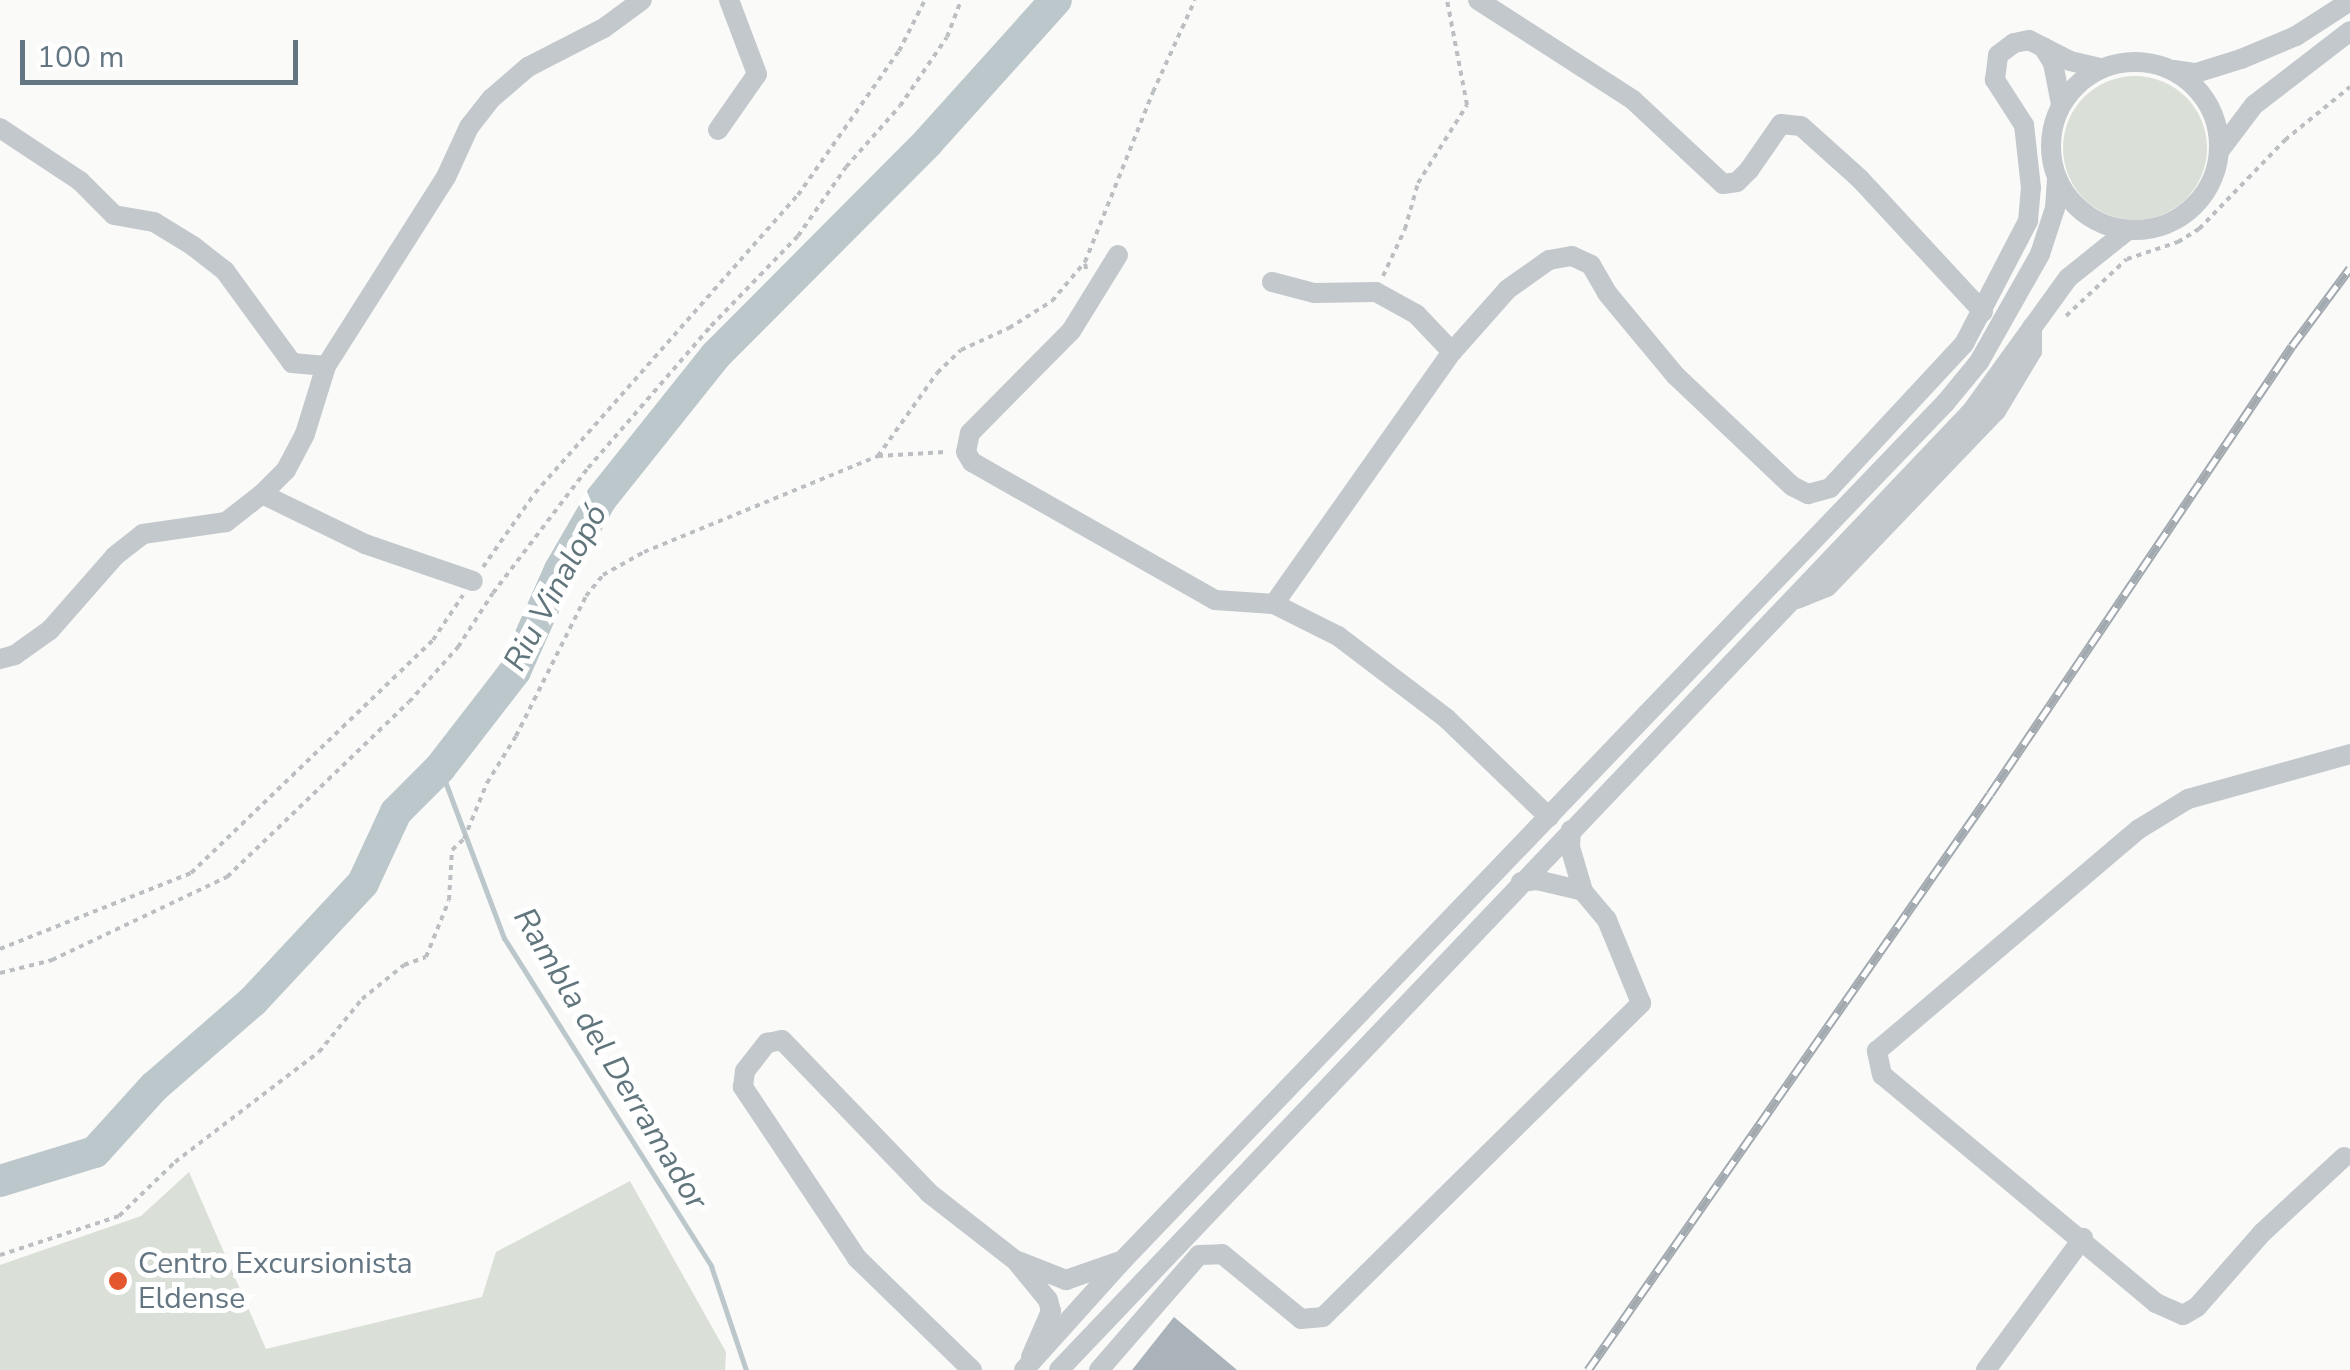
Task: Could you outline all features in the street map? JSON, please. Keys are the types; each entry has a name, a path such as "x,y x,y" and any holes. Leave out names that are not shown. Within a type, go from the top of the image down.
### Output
{"street":[{"path":"0,659 15,655 50,630 115,556 143,534 226,522 286,470 305,434 326,366 446,177 469,128 492,98 528,67 604,28 642,0"},
{"path":"718,130 757,74 729,0"},
{"path":"1478,0 1633,100 1723,184 1737,182 1781,124 1801,126 1860,179 1983,312"},
{"path":"2296,36 2326,0"},
{"path":"1027,1367 1124,1260 1968,376 2040,254 2055,208 2057,178 2050,140 2061,104 2085,77 2101,68 2137,61 2196,72 2296,36 2350,1"},
{"path":"2057,178 2078,208 2093,219 2128,230 2161,226 2190,210 2210,184 2219,152 2254,105 2350,31"},
{"path":"1274,604 1452,352 1508,290 1549,260 1572,256 1592,266 1607,294 1674,375 1792,486 1808,494 1830,488 1964,344 2008,266 2032,204 2024,124 1995,80 1994,62 2014,43 2030,40 2070,61 2101,68"},
{"path":"2042,46 2054,63 2061,104"},
{"path":"2172,70 2196,88 2213,112 2219,152"},
{"path":"0,128 80,181 114,215 154,222 193,246 225,271 292,363 326,366"},
{"path":"1059,1370 1982,400 2032,324 2081,264 2128,230"},
{"path":"1118,255 1072,332 970,433 966,452 972,462 1216,600 1274,604 1338,636 1446,718 1548,817"},
{"path":"1272,282 1314,293 1376,292 1394,299 1439,334 1452,352"},
{"path":"262,494 364,544 473,581"},
{"path":"2344,1157 2262,1233 2196,1307 2183,1315 2156,1303 2083,1238 1882,1075 1877,1052 2139,829 2188,798 2350,754"},
{"path":"1099,1370 1199,1256 1222,1254 1301,1319 1323,1317 1641,1003 1607,920 1582,892 1570,847 1571,830"},
{"path":"1520,882 1536,880 1582,892"},
{"path":"972,1370 857,1258 743,1087 745,1071 767,1044 782,1040 929,1193 1016,1260 1048,1300 1050,1311 1027,1367"},
{"path":"1986,1370 2083,1238"},
{"path":"1016,1260 1066,1280 1124,1260"}],"path":[{"path":"0,949 191,873 434,640 535,492 798,195 899,52 925,0"},
{"path":"0,973 52,960 226,876 408,702 458,647 493,593 588,468 711,326 798,236 846,167 900,106 947,37 962,0"},
{"path":"878,456 937,373 961,350 1009,328 1052,300 1085,262 1195,0"},
{"path":"1394,299 1382,274 1405,229 1418,183 1466,105 1446,0"},
{"path":"1085,262 1093,298"},
{"path":"0,1255 119,1216 175,1162 319,1052 352,1007 404,966 426,957 449,900 452,850 464,839 487,783 516,736 586,596 603,575 644,552 878,456 966,452"}],"shaded area":[{"path":"2135,76 2162,82 2186,97 2201,121 2207,148 2201,175 2186,199 2162,214 2135,220 2108,214 2084,199 2069,175 2063,148 2069,121 2084,97 2108,82"},
{"name":"Centro Excursionista Eldense","path":"189,1172 266,1349 482,1297 496,1252 630,1181 726,1352 725,1370 0,1370 0,1265 141,1216"}],"building":[{"path":"1174,1317 1237,1370 1132,1370"}],"waterway":[{"name":"Riu Vinalopó","path":"0,1181 95,1152 154,1087 253,1001 363,883 396,812 440,768 515,671 560,570 601,499 715,356 928,142 1056,0"},
{"name":"Rambla del Derramador","path":"440,768 504,938 711,1266 746,1370"}],"railway":[{"path":"1588,1370 1990,794 2292,346 2350,268"}],"place":[{"name":"Centro Excursionista Eldense","path":"118,1281"}]}
